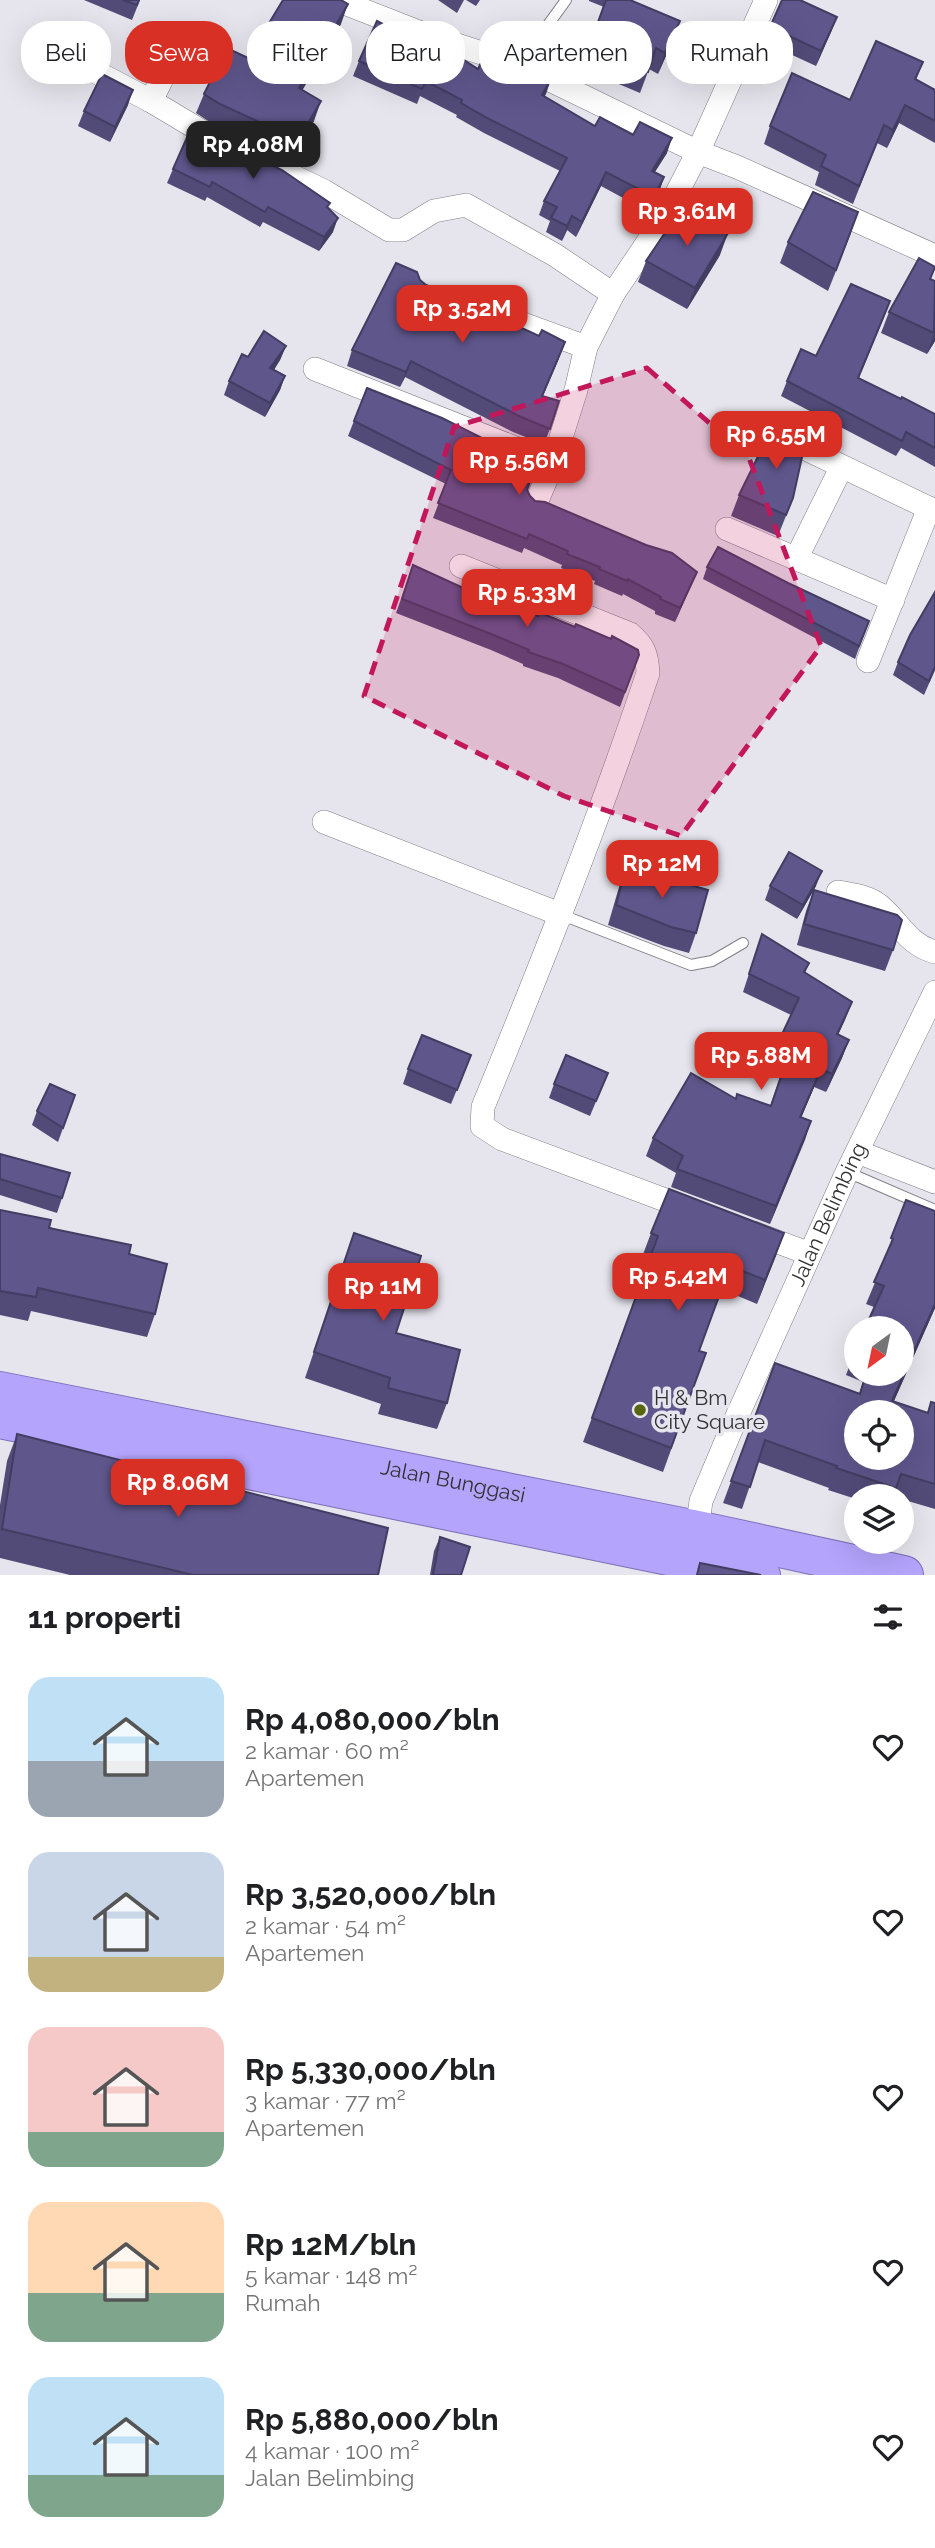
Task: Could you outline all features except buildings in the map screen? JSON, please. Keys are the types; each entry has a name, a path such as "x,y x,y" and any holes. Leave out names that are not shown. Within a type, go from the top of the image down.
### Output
{"highway":[{"name":"Jalan Bunggasi","path":"0,1391 761,1575"},
{"name":"Jalan Bunggasi","path":"0,1419 681,1555 904,1575"}],"street":[{"path":"337,0 382,8 426,35 479,52"},
{"path":"536,503 554,463 586,348 613,294 664,218 698,152 766,0"},
{"path":"111,80 206,135 324,191 389,230 403,230 434,211 466,205 555,255 613,294"},
{"path":"150,101 159,84"},
{"path":"558,84 698,152 935,256"},
{"path":"450,297 586,348"},
{"path":"315,369 554,463"},
{"path":"772,432 841,468 932,509 869,661"},
{"path":"796,559 841,468"},
{"path":"727,529 893,600"},
{"path":"461,566 630,634 642,645 647,655 648,673 562,915 483,1107 482,1126 502,1139 711,1217"},
{"path":"324,822 562,915"},
{"path":"838,892 871,901 914,943 935,952"},
{"name":"Jalan Belimbing","path":"681,1555 701,1501 810,1254 852,1162 929,1020 935,992"},
{"path":"852,1162 935,1182"},
{"path":"736,1226 810,1254"}],"lane":[{"path":"551,21 566,0"},
{"path":"562,915 691,965 712,961 743,943"},
{"path":"852,1162 935,1210"}],"highlighted area":[{"path":"647,368 749,458 821,646 681,836 564,796 364,696 454,427"}],"place":[{"name":"H & Bm City Square","path":"640,1410"}]}
